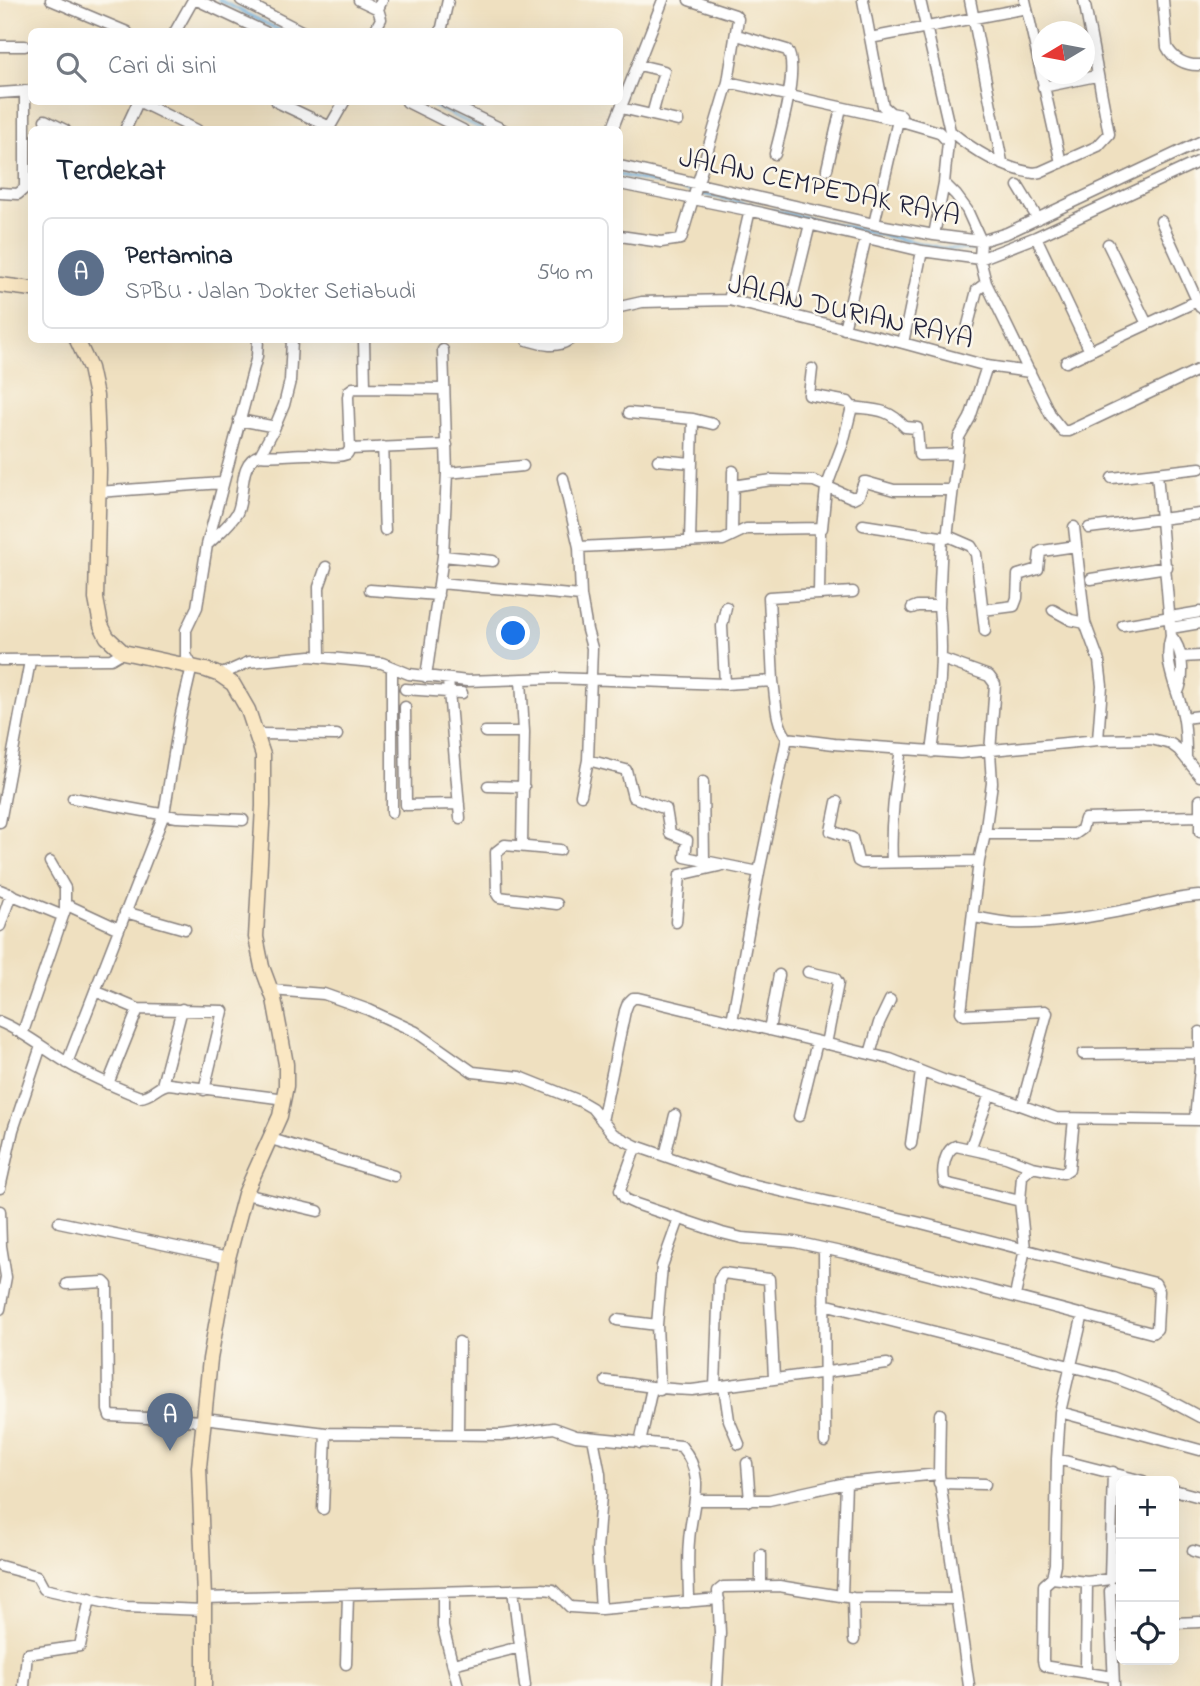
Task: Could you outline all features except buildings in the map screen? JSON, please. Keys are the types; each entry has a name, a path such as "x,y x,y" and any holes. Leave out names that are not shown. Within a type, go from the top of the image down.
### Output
{"main road":[{"path":"0,285 28,288"},
{"path":"78,343 90,368 96,396 99,447 96,599 107,637 123,652 192,666 220,675 233,684 257,734 263,755 264,787 256,937 262,967 275,990 285,1064 285,1099 271,1139 245,1194 228,1258 210,1359 199,1467 204,1686"}],"street":[{"path":"51,0 118,28"},
{"path":"178,28 195,0 256,28"},
{"path":"241,0 295,28"},
{"path":"359,0 380,4 381,19 376,28"},
{"path":"442,28 448,0"},
{"path":"623,103 663,0"},
{"path":"623,236 661,242 681,239 692,199 700,182 728,82 738,19 735,15 690,0"},
{"path":"863,0 883,106 891,113 948,126"},
{"path":"920,0 950,131 1002,163 1034,173 1098,146 1109,135 1084,0"},
{"path":"970,0 1002,163"},
{"path":"1165,0 1169,52 1174,58 1200,65"},
{"path":"870,38 974,18 1026,4 1061,163"},
{"path":"737,35 787,50 791,54 788,95 775,154"},
{"path":"0,46 25,46"},
{"path":"639,65 664,71 652,115"},
{"path":"1043,87 1097,76"},
{"path":"728,82 898,120 939,132 948,142 944,183 934,234"},
{"path":"0,93 28,91 25,188 18,194 0,193"},
{"path":"127,126 138,105"},
{"path":"145,105 189,126"},
{"path":"283,105 325,126"},
{"path":"330,126 342,105"},
{"path":"422,105 456,126"},
{"path":"452,105 496,126"},
{"path":"614,126 622,105"},
{"path":"621,108 678,121"},
{"path":"827,169 841,108"},
{"path":"46,120 57,126"},
{"path":"875,221 898,120"},
{"path":"623,185 750,210 922,251 979,259 1036,237 1200,161 1197,144"},
{"name":"JALAN CEMPEDAK RAYA","path":"623,167 934,234 981,241 1038,219 1197,144"},
{"path":"944,183 967,210 981,241 979,259 986,283 1051,416 1063,431 1069,431 1200,369"},
{"path":"1018,186 1038,219"},
{"path":"729,300 750,210"},
{"path":"1066,362 1147,324 1199,304 1161,221"},
{"path":"788,314 810,224"},
{"path":"844,329 866,237"},
{"path":"1036,237 1090,351"},
{"path":"1108,244 1147,324"},
{"path":"903,342 922,251"},
{"path":"968,325 976,290 986,283"},
{"name":"JALAN DURIAN RAYA","path":"623,306 642,302 729,300 903,342 987,366 1030,372"},
{"path":"67,1063 164,814 180,718 192,666 186,655 186,630 197,607 207,545 257,356 258,343"},
{"path":"260,455 284,405 290,381 292,343"},
{"path":"364,343 365,387"},
{"path":"537,343 547,346 564,343"},
{"path":"426,677 443,556 447,445 443,350"},
{"path":"932,752 941,694 939,606 956,454 962,430 970,418 987,366"},
{"path":"812,369 809,394 848,402 852,407 886,411 905,427 916,428 919,454 956,454"},
{"path":"207,545 233,520 239,509 250,460 260,455 281,457 347,454 350,449 348,397 353,388 444,389"},
{"path":"818,594 820,529 823,526 826,488 843,443 852,407"},
{"path":"629,413 693,419 713,424"},
{"path":"690,542 693,419"},
{"path":"239,420 271,426 273,431"},
{"path":"350,449 447,445"},
{"path":"383,447 385,530"},
{"path":"659,460 692,463"},
{"path":"447,473 523,466"},
{"path":"1112,478 1200,468"},
{"path":"732,535 733,471"},
{"path":"1157,473 1171,627 1169,668 1184,718 1186,759"},
{"path":"563,478 579,547 582,596 587,630 593,648 588,760 581,795"},
{"path":"733,486 772,480 814,481 853,498 859,495 866,482 894,490 952,490"},
{"path":"98,492 222,483"},
{"path":"1088,528 1200,514"},
{"path":"863,525 945,537 971,547 976,554 985,631"},
{"path":"1074,527 1085,623 1099,661 1102,686 1098,740"},
{"path":"579,547 723,540 746,529 820,529"},
{"path":"983,610 1014,606 1018,575 1038,569 1042,551 1076,547"},
{"path":"443,556 493,561"},
{"path":"320,657 319,587 326,566"},
{"path":"1091,579 1167,567"},
{"path":"440,583 582,596"},
{"path":"370,590 438,595"},
{"path":"853,592 769,597 773,681 778,718 781,730 787,738 932,752 990,752 1098,740 1151,739 1171,744 1200,776"},
{"path":"912,608 939,606"},
{"path":"725,684 722,626 726,607"},
{"path":"1053,610 1071,620 1085,623"},
{"path":"1171,627 1200,612"},
{"path":"1122,625 1171,627 1200,623"},
{"path":"1171,627 1181,657 1182,673 1178,692"},
{"path":"0,660 111,659 123,652"},
{"path":"1181,657 1200,656"},
{"path":"220,675 249,662 320,657 382,663 426,677 448,680 593,679 725,684 773,681"},
{"path":"942,659 989,676 993,680 990,752 992,783 979,861 962,1013 1047,1013 1022,1105"},
{"path":"0,822 30,661"},
{"path":"392,668 392,812"},
{"path":"448,680 460,818"},
{"path":"522,680 522,846"},
{"path":"405,689 462,693"},
{"path":"405,707 406,804 459,804"},
{"path":"1184,718 1200,716"},
{"path":"485,732 524,732"},
{"path":"257,734 337,735"},
{"path":"733,1021 759,872 787,738"},
{"path":"892,862 892,824 901,750"},
{"path":"588,760 626,770 633,797 666,809 670,833 687,840 685,857 759,872"},
{"path":"703,782 704,861"},
{"path":"488,786 524,787"},
{"path":"72,798 164,814 243,820"},
{"path":"1200,800 1200,832"},
{"path":"836,802 831,831 852,838 862,863 979,861"},
{"path":"985,834 1075,834 1082,830 1085,819 1199,817"},
{"path":"557,904 502,899 497,894 496,852 505,845 561,850"},
{"path":"23,1032 64,910 62,881 50,862"},
{"path":"676,922 680,875 725,865"},
{"path":"0,890 118,929"},
{"path":"0,926 12,894"},
{"path":"974,917 1013,923 1050,921 1160,904 1178,897 1200,896"},
{"path":"125,912 185,929"},
{"path":"799,1115 838,983 835,978 808,972"},
{"path":"769,1030 779,975"},
{"path":"275,990 324,994 369,1010 416,1031 473,1072 502,1074 531,1081 580,1101 592,1108 613,1134 636,1146 737,1181 838,1203 1155,1283 1159,1292 1157,1329 1152,1333 795,1242 742,1238 636,1204 625,1199 620,1193 636,1146"},
{"path":"95,991 138,1009 223,1011 204,1090"},
{"path":"602,1121 625,1011 633,998 870,1054 1056,1118 1198,1120 1200,1032"},
{"path":"870,1054 879,1023 890,1000"},
{"path":"108,1084 138,1009"},
{"path":"0,1022 23,1032 67,1063 140,1097 163,1084 182,1009"},
{"path":"0,1188 13,1130 41,1046"},
{"path":"1083,1054 1199,1053"},
{"path":"911,1144 921,1072"},
{"path":"163,1084 285,1099"},
{"path":"970,1149 990,1094"},
{"path":"665,1156 675,1115"},
{"path":"1020,1201 943,1181 950,1148 956,1146 970,1149 1063,1173 1069,1170 1074,1119"},
{"path":"0,1128 13,1130"},
{"path":"271,1139 394,1176"},
{"path":"1015,1296 1025,1250 1020,1201 1022,1176 1032,1167"},
{"path":"245,1194 318,1211"},
{"path":"0,1211 3,1280 0,1309"},
{"path":"640,1443 656,1389 657,1325 662,1266 679,1219"},
{"path":"59,1222 228,1258"},
{"path":"824,1249 825,1442"},
{"path":"739,1444 720,1387 719,1280 723,1273 769,1279 774,1378"},
{"path":"67,1284 104,1282 107,1285 110,1416 203,1420 326,1433 510,1435 554,1428 576,1436 681,1446 693,1465 696,1480 697,1500 690,1523 690,1602"},
{"path":"824,1304 1113,1377 1200,1417"},
{"path":"1083,1314 1060,1412 1056,1459 1055,1564 1052,1578 1044,1585 1044,1665 1114,1681 1110,1592 1111,1588 1116,1588"},
{"path":"617,1320 657,1325"},
{"path":"458,1434 459,1342"},
{"path":"607,1381 656,1389 720,1387 887,1364"},
{"path":"1060,1412 1200,1450"},
{"path":"940,1414 939,1478 969,1686"},
{"path":"323,1509 326,1433"},
{"path":"593,1438 601,1495 597,1550 601,1609"},
{"path":"1056,1459 1126,1476"},
{"path":"747,1464 750,1501"},
{"path":"1052,1578 1087,1582 1107,1580 1111,1577 1113,1472"},
{"path":"697,1500 750,1501 785,1498 846,1483 939,1478 985,1484"},
{"path":"846,1483 847,1597 854,1640"},
{"path":"1179,1491 1200,1497"},
{"path":"761,1555 761,1586"},
{"path":"0,1566 37,1576 46,1591 126,1607 348,1595 554,1590 570,1607 601,1609 690,1602 720,1593 761,1586 779,1586 847,1597 956,1599"},
{"path":"1086,1669 1087,1582"},
{"path":"513,1590 525,1686"},
{"path":"443,1592 443,1627 458,1686"},
{"path":"717,1686 720,1593"},
{"path":"346,1664 348,1595"},
{"path":"24,1686 27,1654 80,1646 90,1598"},
{"path":"1179,1623 1200,1622"},
{"path":"453,1664 520,1647"}],"waterway":[{"path":"219,0 275,28"},
{"path":"431,105 476,126"},
{"path":"623,176 761,207"},
{"path":"772,210 940,248 972,250"}],"place":[{"name":"Pertamina","path":"170,1451"}]}
